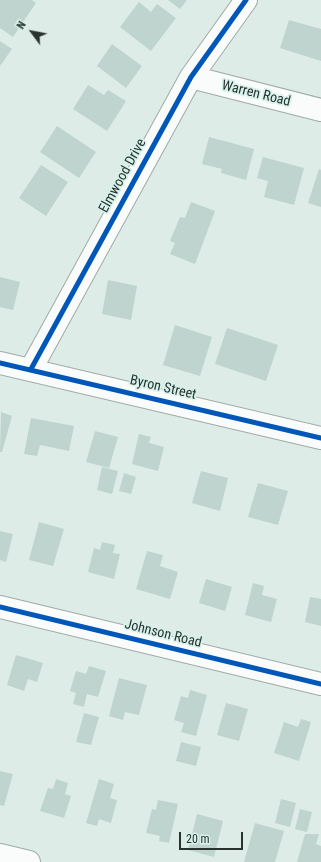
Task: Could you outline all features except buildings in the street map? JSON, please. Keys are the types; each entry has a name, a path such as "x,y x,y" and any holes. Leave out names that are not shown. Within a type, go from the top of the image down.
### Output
{"street":[{"name":"Elmwood Drive","path":"31,369 191,77 246,0"},
{"name":"Warren Road","path":"191,77 321,110"},
{"name":"Byron Street","path":"0,363 31,369 321,438"},
{"name":"Johnson Road","path":"0,607 321,684"},
{"path":"0,855 29,862"}],"cycle path":[{"path":"31,369 191,77 246,0"},
{"path":"0,363 321,438"},
{"path":"0,607 321,684"}]}
